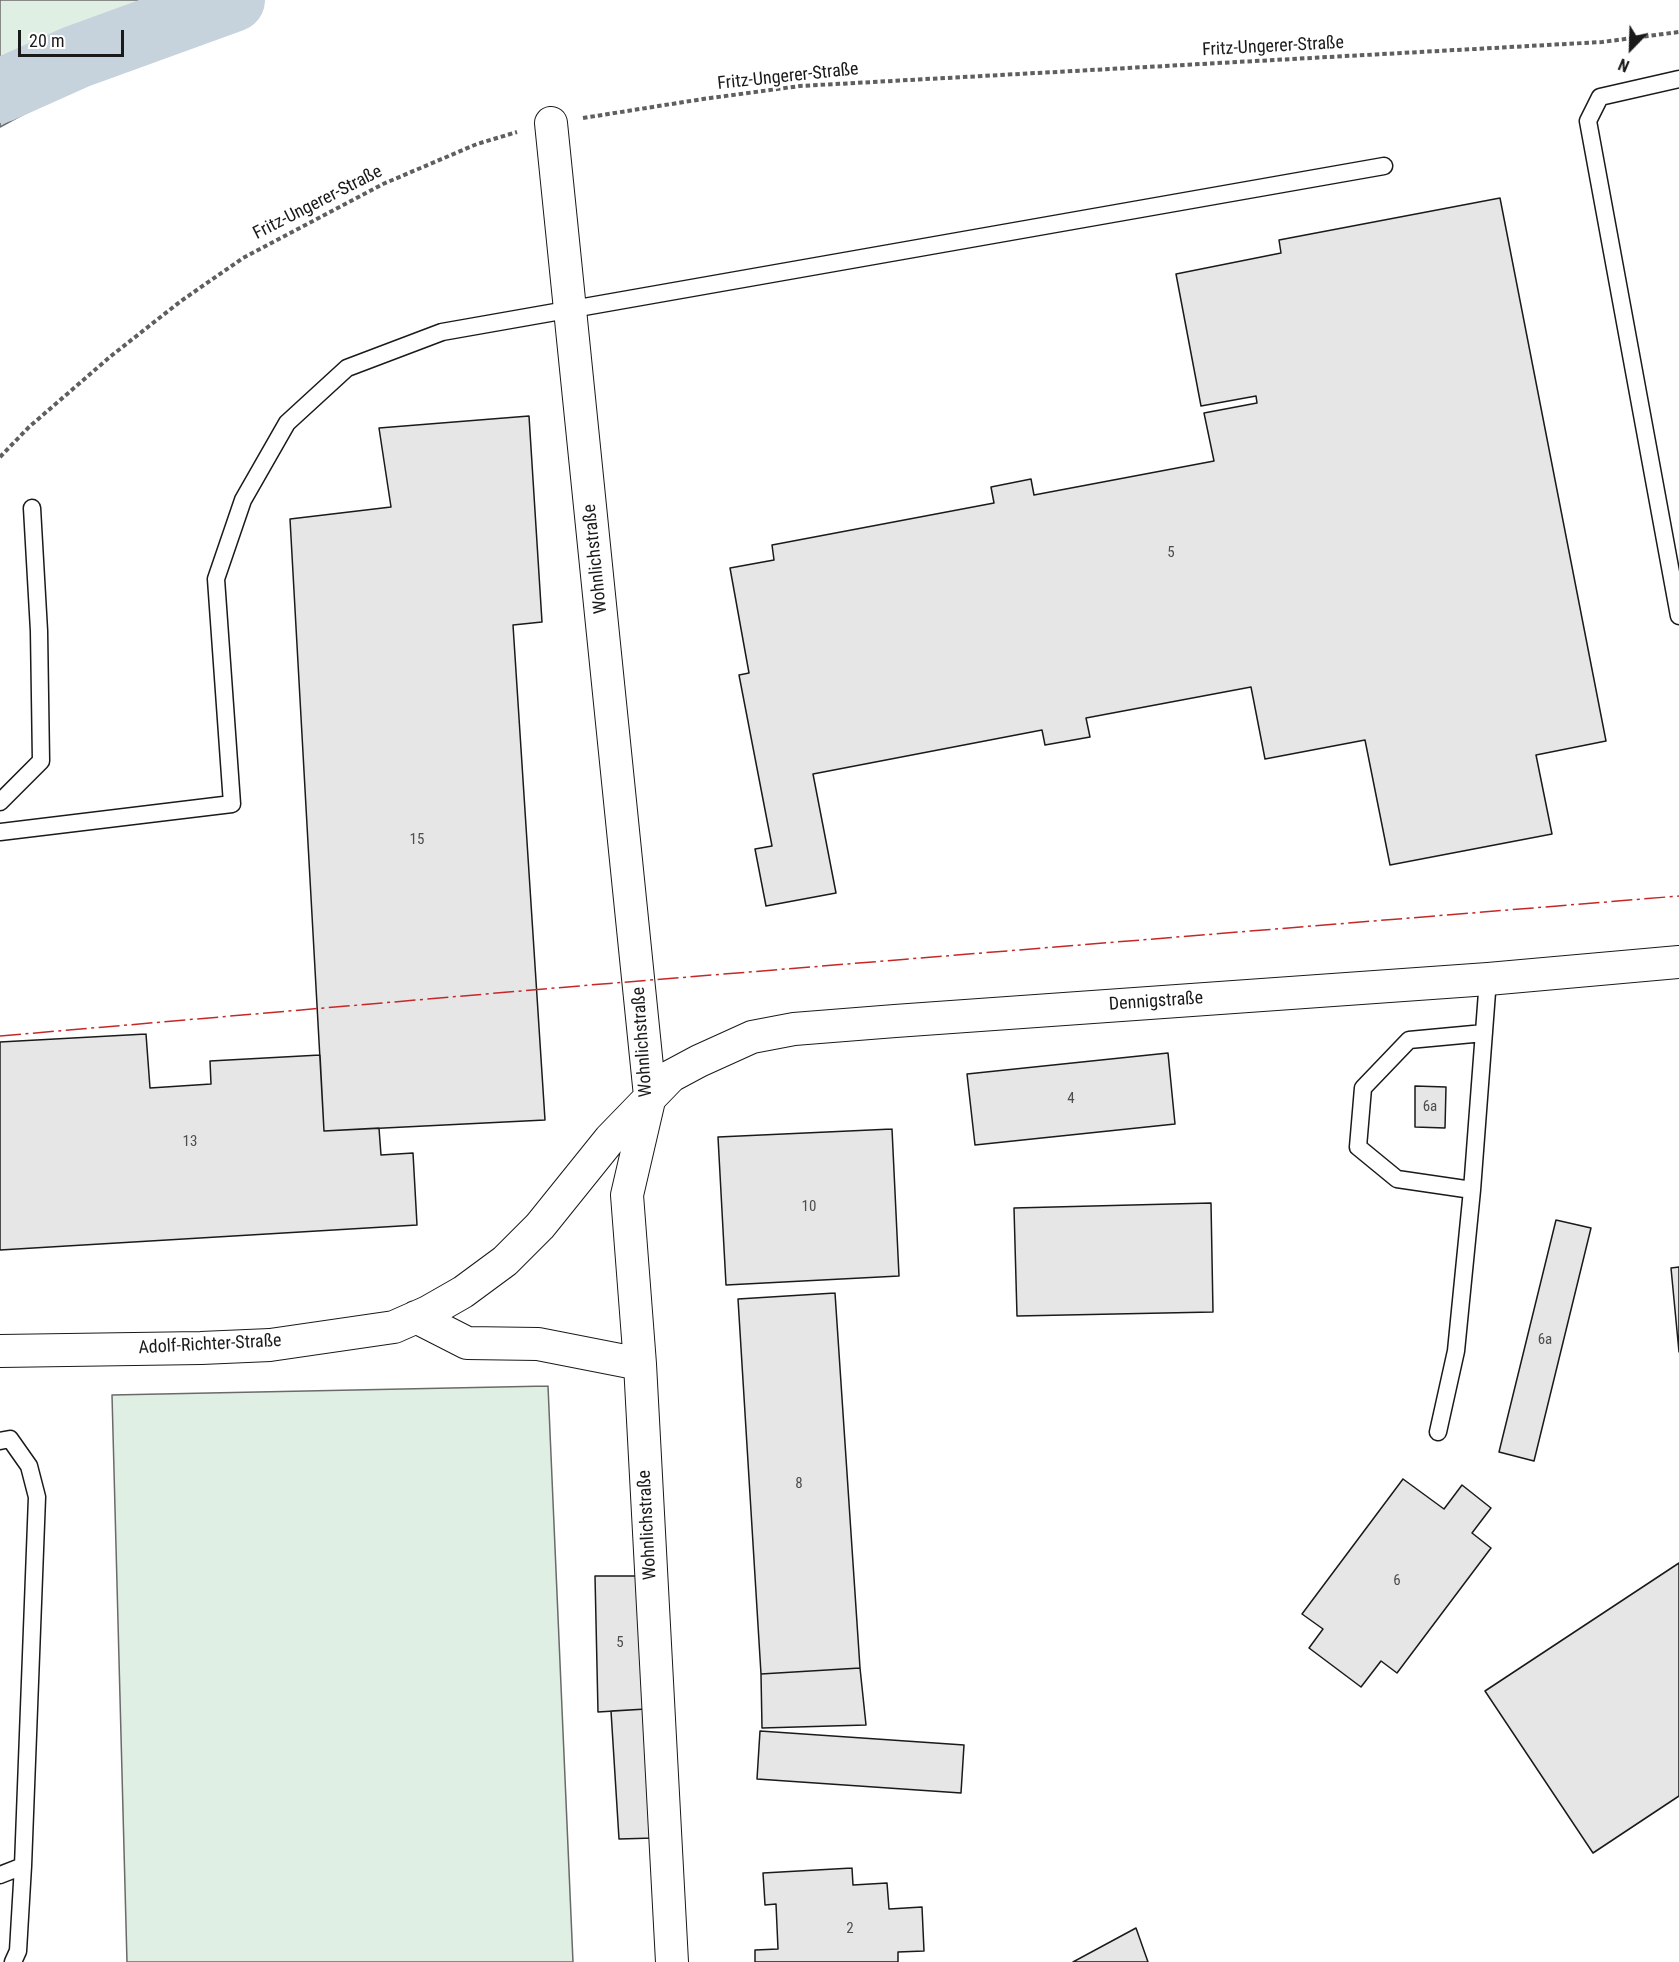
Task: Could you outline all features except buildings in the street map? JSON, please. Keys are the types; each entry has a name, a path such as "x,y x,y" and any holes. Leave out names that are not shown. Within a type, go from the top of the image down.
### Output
{"street":[{"name":"Wohnlichstraße","path":"551,123 650,1096 627,1196 640,1364 672,1962"},
{"name":"Dennigstraße","path":"650,1096 671,1076 699,1061 752,1037 794,1029 1058,1008 1488,979 1679,962"},
{"name":"Adolf-Richter-Straße","path":"0,1351 201,1348 270,1344 394,1327 464,1292 505,1261 540,1226 610,1139 650,1096"},
{"path":"416,1317 467,1343 538,1344 640,1364"}],"lane":[{"path":"1679,79 1600,97 1588,121 1679,616"},
{"path":"0,832 232,804 216,579 243,500 287,423 346,368 442,332 1384,166"},
{"path":"0,802 41,761 39,631 32,508"},
{"path":"1438,1432 1456,1351 1472,1190 1488,979"},
{"path":"1472,1190 1397,1179 1359,1147 1360,1123 1363,1088 1409,1040 1484,1033"},
{"path":"0,1441 10,1439 29,1466 37,1497 23,1866 18,1951 13,1962"},
{"path":"0,1875 23,1866"}],"path":[{"name":"Fritz-Ungerer-Straße","path":"0,457 29,427 111,356 190,294 243,258 334,208 427,165 477,144 551,123 800,86 1602,42 1679,32"}],"green space":[{"path":"0,0 197,0 0,62"},
{"path":"548,1386 573,1962 127,1962 112,1395"}],"shaded area":[{"path":"85,49 87,80 0,127 0,73"}],"waterway":[{"path":"0,91 76,57 233,0"}],"power":[{"path":"0,1036 1679,896"}]}
